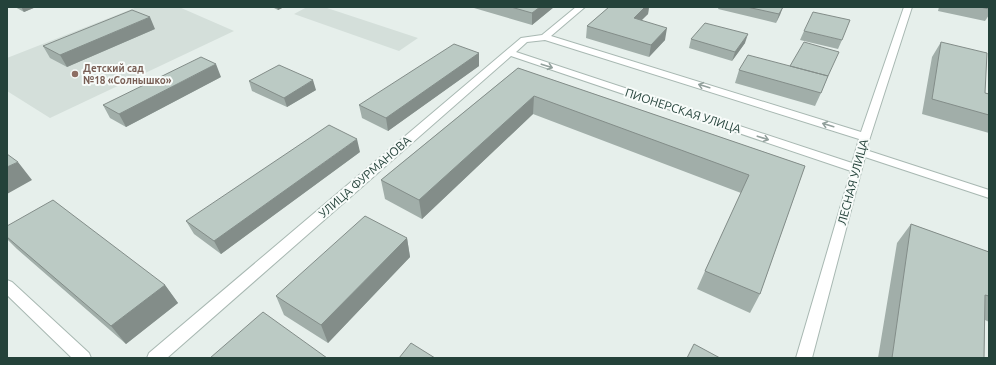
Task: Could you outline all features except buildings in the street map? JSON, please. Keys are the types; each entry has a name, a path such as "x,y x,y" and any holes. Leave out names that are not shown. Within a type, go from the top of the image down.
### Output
{"street":[{"name":"УЛИЦА ФУРМАНОВА","path":"155,358 524,40 545,36 581,7"},
{"name":"ЛЕСНАЯ УЛИЦА","path":"804,358 857,169 860,152 908,7"},
{"path":"545,36 865,137"},
{"name":"ПИОНЕРСКАЯ УЛИЦА","path":"510,53 857,169"},
{"path":"860,152 989,194"},
{"path":"7,286 83,358"}],"shaded area":[{"name":"Детский сад №18 «Солнышко»","path":"137,7 179,7 234,31 50,118 7,91 7,58"},
{"path":"307,7 324,7 418,38 399,51 294,14"}],"place":[{"name":"Детский сад №18 «Солнышко»","path":"75,74"}]}
